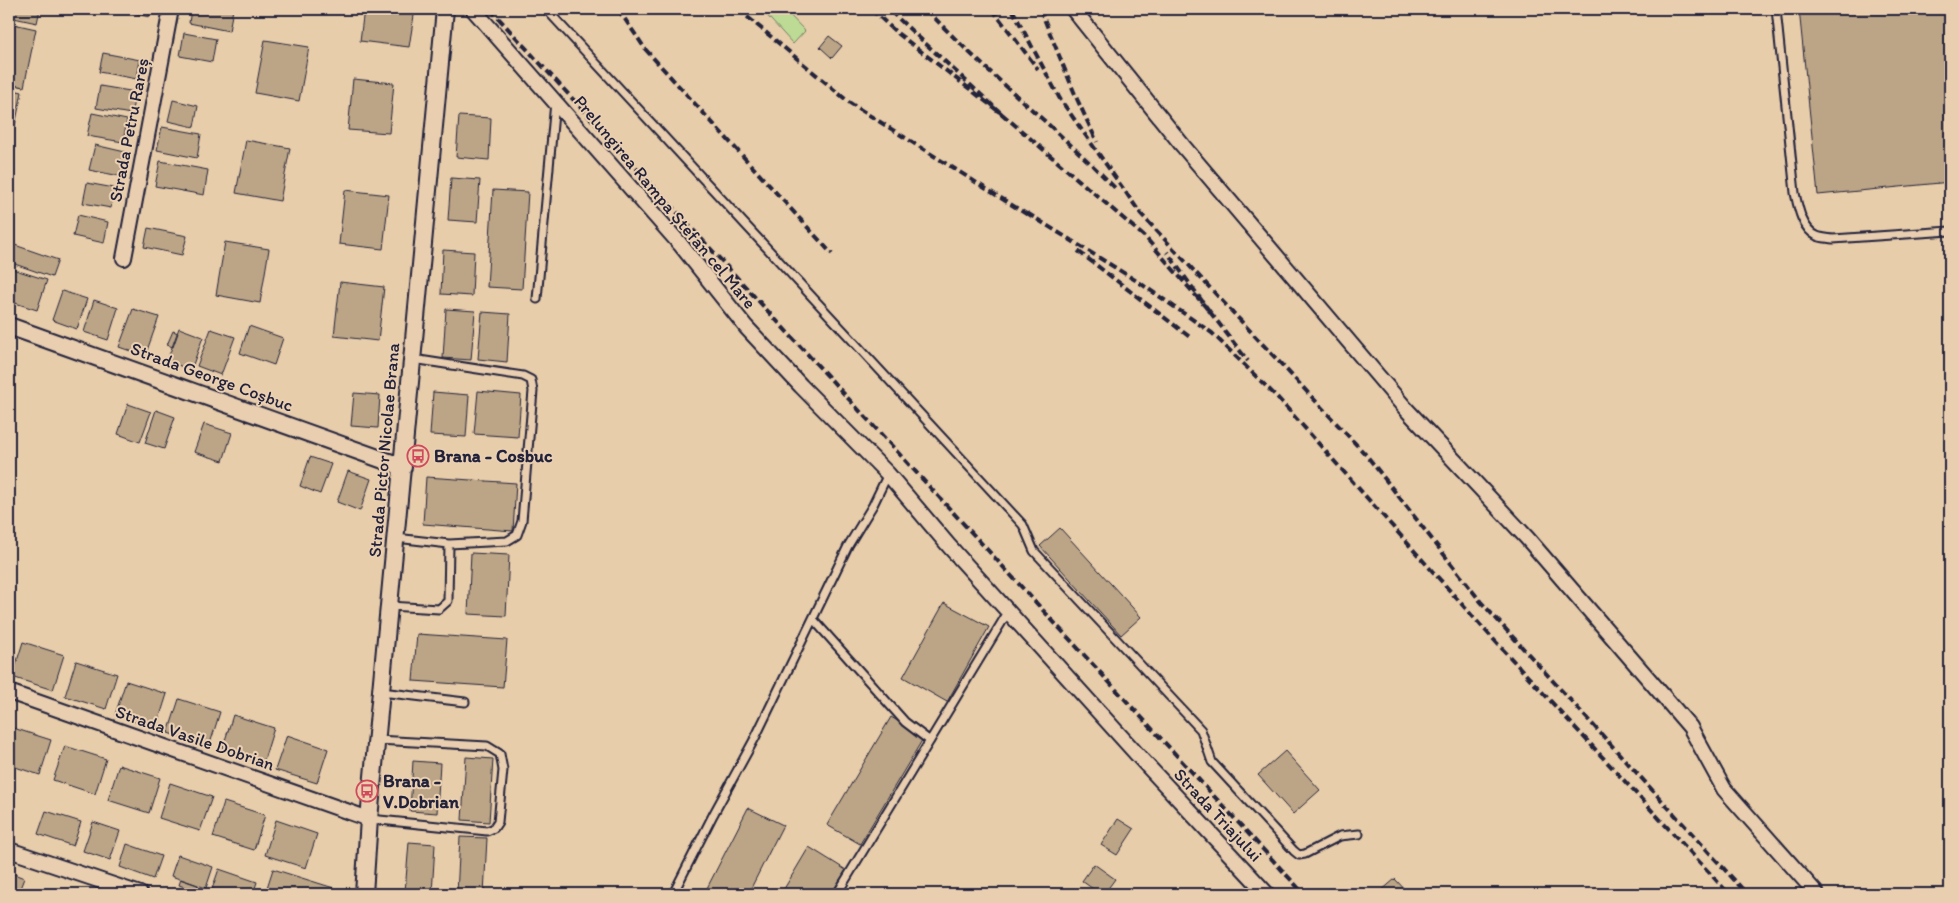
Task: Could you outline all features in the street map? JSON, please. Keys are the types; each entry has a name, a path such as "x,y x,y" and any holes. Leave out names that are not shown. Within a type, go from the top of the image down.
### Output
{"street":[{"name":"Strada Petru Rareș","path":"124,258 171,9"},
{"name":"Strada Pictor Nicolae Brana","path":"364,894 376,740 445,9"},
{"name":"Prelungirea Rampa Ștefan cel Mare","path":"473,9 680,244 746,327 888,474 1008,612"},
{"path":"1073,9 1183,146 1406,409 1527,538 1690,727 1724,789 1816,894"},
{"name":"Strada George Coșbuc","path":"9,326 403,467"},
{"name":"Strada Triajului","path":"1008,612 1143,762 1267,894"},
{"name":"Strada Vasile Dobrian","path":"9,692 369,819"},
{"path":"9,850 140,894"}],"lane":[{"path":"546,9 1023,525 1034,552 1201,730 1212,762 1294,851 1299,855 1305,854 1340,836 1359,834"},
{"path":"795,9 806,9"},
{"path":"1776,9 1795,193 1799,211 1807,227 1816,236 1833,239 1950,231"},
{"path":"537,299 555,102"},
{"path":"396,538 449,544 507,541 517,535 522,521 533,391 531,380 523,376 413,359"},
{"path":"674,894 713,815 755,738 848,546 873,505 888,474"},
{"path":"389,606 439,609 445,606 448,601 449,544"},
{"path":"837,894 1008,612"},
{"path":"813,619 906,722 930,741"},
{"path":"381,692 464,702"},
{"path":"369,819 487,831 494,828 498,822 503,770 500,754 487,746 376,740"}],"green space":[{"path":"761,9 784,9 805,31 793,44"}],"building":[{"path":"9,9 40,9 37,23 9,17"},
{"path":"116,9 151,9 149,17"},
{"path":"191,9 233,9 229,31 189,23"},
{"path":"364,9 415,9 409,47 360,41"},
{"path":"1799,9 1950,9 1950,182 1818,195"},
{"path":"9,23 36,29 24,87 9,84"},
{"path":"184,33 216,39 212,62 180,56"},
{"path":"829,36 842,46 832,58 820,47"},
{"path":"265,40 309,47 299,101 255,93"},
{"path":"103,53 140,60 137,79 99,72"},
{"path":"353,79 394,83 389,133 348,130"},
{"path":"100,86 136,92 131,114 96,108"},
{"path":"9,89 22,92 10,150 9,149"},
{"path":"173,100 198,106 194,127 168,121"},
{"path":"92,113 127,120 123,142 87,136"},
{"path":"459,116 491,118 489,160 456,157"},
{"path":"162,127 201,134 197,158 157,150"},
{"path":"246,140 290,148 280,201 236,193"},
{"path":"95,145 125,152 120,176 89,170"},
{"path":"160,161 208,170 204,195 155,186"},
{"path":"451,178 480,180 477,222 448,220"},
{"path":"87,183 114,188 111,208 83,203"},
{"path":"345,190 389,195 383,249 339,244"},
{"path":"493,190 528,192 522,289 487,287"},
{"path":"78,215 108,222 104,243 73,236"},
{"path":"148,228 187,236 182,255 144,247"},
{"path":"225,242 269,249 260,303 216,295"},
{"path":"9,243 58,260 52,277 9,262"},
{"path":"443,250 474,252 472,296 441,294"},
{"path":"9,268 47,280 37,310 9,301"},
{"path":"340,282 384,287 378,341 334,336"},
{"path":"62,291 87,299 77,329 52,320"},
{"path":"94,300 118,308 108,340 84,332"},
{"path":"133,309 159,317 145,356 119,347"},
{"path":"446,309 475,311 471,360 443,358"},
{"path":"482,312 510,314 507,362 478,359"},
{"path":"249,326 283,338 274,365 240,353"},
{"path":"179,328 203,337 191,370 167,361"},
{"path":"211,329 235,337 221,375 197,366"},
{"path":"173,331 178,333 173,347 167,345"},
{"path":"478,391 521,395 518,437 474,434"},
{"path":"433,392 469,395 466,437 430,435"},
{"path":"354,393 380,395 378,428 351,426"},
{"path":"128,404 151,412 140,442 118,434"},
{"path":"156,410 175,417 164,449 145,443"},
{"path":"204,424 232,433 223,461 194,452"},
{"path":"310,457 331,464 320,494 300,486"},
{"path":"348,471 371,479 360,511 337,502"},
{"path":"426,477 516,483 513,531 423,524"},
{"path":"1060,528 1141,617 1121,635 1040,546"},
{"path":"471,553 509,555 506,616 468,614"},
{"path":"944,603 989,627 947,702 903,677"},
{"path":"417,634 507,640 503,687 413,681"},
{"path":"23,642 64,655 53,690 12,677"},
{"path":"76,661 117,674 106,709 65,696"},
{"path":"126,681 167,694 156,729 115,715"},
{"path":"179,699 220,712 209,747 168,733"},
{"path":"233,715 274,728 263,763 222,750"},
{"path":"891,717 924,737 860,844 827,825"},
{"path":"10,727 51,740 40,775 9,765"},
{"path":"287,735 328,749 317,783 275,770"},
{"path":"65,746 106,759 95,794 53,780"},
{"path":"1285,751 1320,790 1293,814 1258,775"},
{"path":"466,757 493,759 489,822 462,820"},
{"path":"413,761 440,763 437,813 410,811"},
{"path":"119,765 160,778 149,813 108,800"},
{"path":"170,783 212,797 200,831 159,818"},
{"path":"224,802 265,815 254,850 213,837"},
{"path":"748,808 783,825 748,894 704,894"},
{"path":"46,811 81,822 73,846 38,834"},
{"path":"1118,819 1134,829 1117,855 1101,845"},
{"path":"276,820 317,834 306,868 265,855"},
{"path":"93,822 120,831 110,860 83,851"},
{"path":"460,837 487,838 484,894 457,894"},
{"path":"409,842 435,844 432,894 405,892"},
{"path":"127,844 161,856 153,879 120,867"},
{"path":"809,847 846,870 831,894 781,894"},
{"path":"178,855 213,867 206,888 171,876"},
{"path":"1094,864 1115,879 1104,894 1100,894 1082,881"},
{"path":"219,869 257,882 253,894 227,894 212,889"},
{"path":"273,869 337,889 335,894 265,894"},
{"path":"9,872 24,878 18,894 9,894"},
{"path":"181,879 198,885 196,891 179,885"},
{"path":"1395,879 1409,894 1383,894 1381,891"}],"railway":[{"path":"490,9 1304,894"},
{"path":"618,9 646,50 832,254"},
{"path":"738,9 850,103 1031,217"},
{"path":"871,9 896,32 1002,114 888,9"},
{"path":"926,9 949,33 1070,144 1117,190"},
{"path":"992,9 1038,69"},
{"path":"1012,9 1060,99 1141,214 1367,456 1481,602 1747,894"},
{"path":"1040,9 1097,142"},
{"path":"1002,114 1146,238 1210,312 1167,252"},
{"path":"1027,213 1140,283 1212,333 1278,398 1484,629 1729,894"},
{"path":"1078,251 1191,338"},
{"path":"1210,312 1248,361"}],"place":[{"name":"Brana - Cosbuc","path":"418,456"},
{"name":"Brana - V.Dobrian","path":"367,791"}]}
